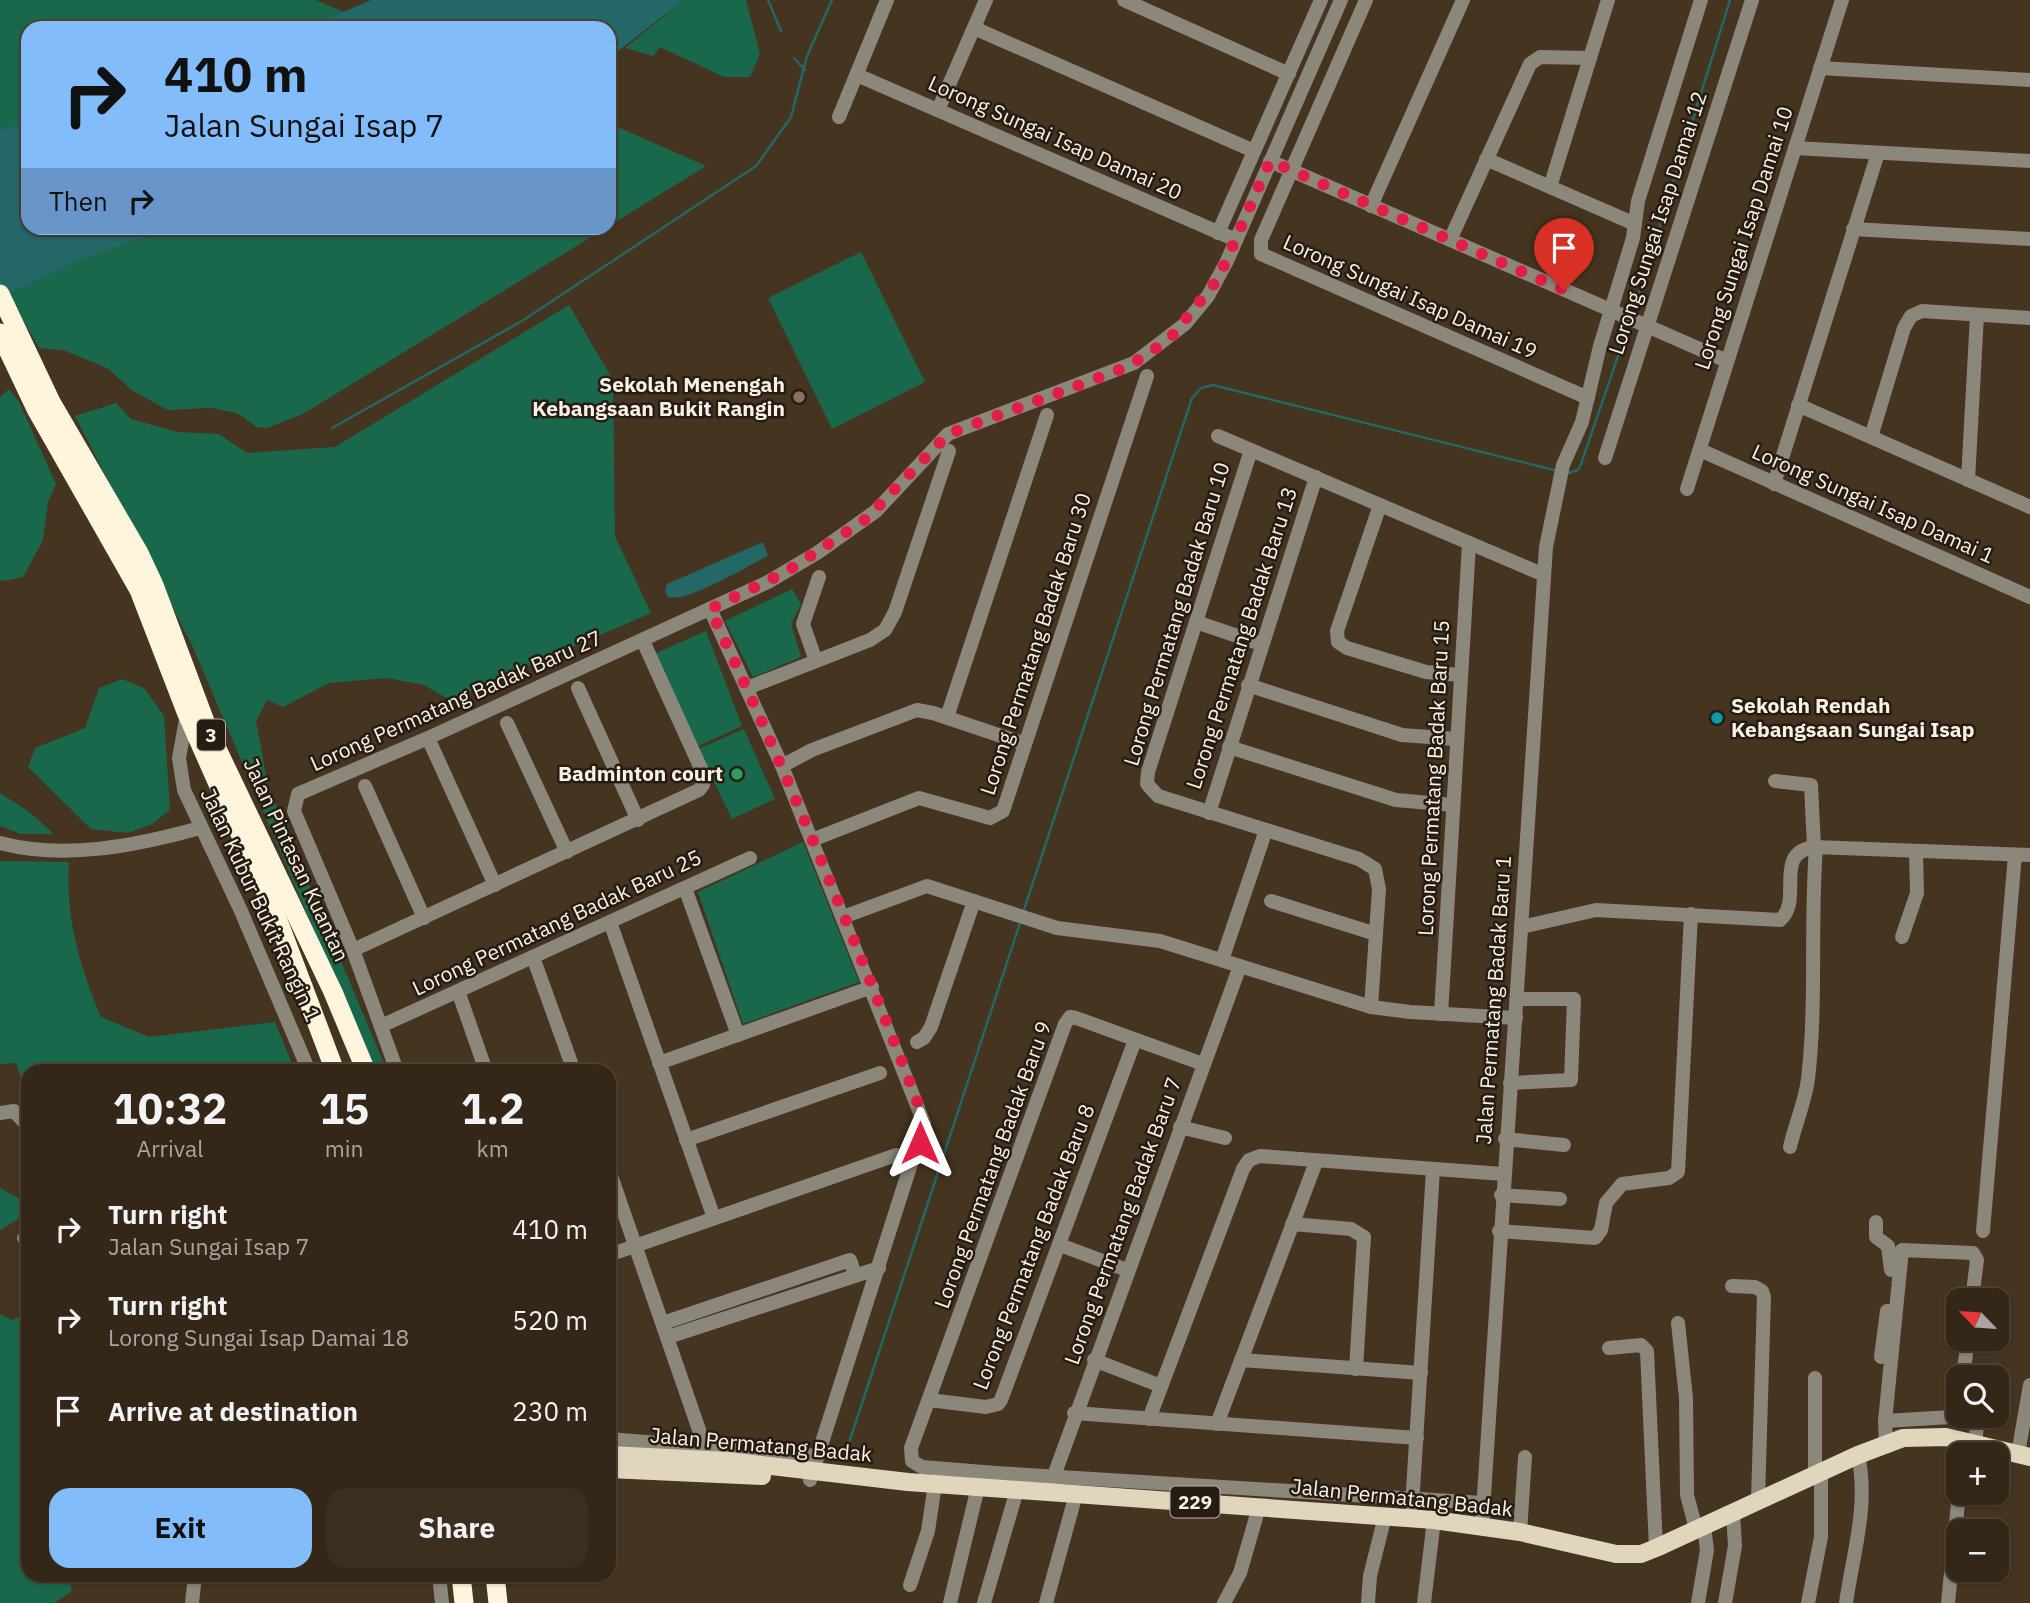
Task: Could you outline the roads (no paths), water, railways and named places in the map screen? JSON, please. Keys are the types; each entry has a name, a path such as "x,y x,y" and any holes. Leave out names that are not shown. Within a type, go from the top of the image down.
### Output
{"highway":[{"name":"Jalan Pintasan Kuantan","path":"0,293 43,406 139,590 187,714 276,915 332,1064"},
{"name":"Jalan Pintasan Kuantan","path":"0,333 149,574 209,732 333,992 363,1064"},
{"path":"462,1582 464,1603"},
{"path":"470,1582 472,1603"}],"main road":[{"name":"Jalan Permatang Badak","path":"616,1455 728,1461 908,1482 1017,1490 1051,1484 1076,1494 1434,1520 1520,1532 1628,1556 1656,1548 1886,1443 1916,1436 1946,1442"},
{"name":"Jalan Permatang Badak","path":"616,1469 813,1469"}],"street":[{"path":"839,117 887,0"},
{"path":"938,110 986,0"},
{"path":"1124,0 1289,74"},
{"path":"1218,233 1321,0"},
{"name":"Lorong Permatang Badak Baru 27","path":"395,1064 353,950 294,811 298,794 643,641 786,572 866,519 948,434 1117,371 1147,355 1172,336 1208,296 1236,240 1341,0"},
{"path":"1292,170 1366,0"},
{"path":"1371,206 1463,0"},
{"path":"1550,187 1608,0"},
{"name":"Jalan Permatang Badak Baru 1","path":"1482,1526 1542,574 1561,472 1575,442 1634,224 1637,201 1701,0"},
{"name":"Lorong Sungai Isap Damai 12","path":"1605,458 1752,0"},
{"name":"Lorong Sungai Isap Damai 10","path":"1687,489 1842,0"},
{"path":"974,28 1254,151"},
{"path":"1450,240 1526,70 1534,60 1547,56 1590,58"},
{"path":"1820,68 2030,80"},
{"name":"Lorong Sungai Isap Damai 20","path":"857,75 1236,240"},
{"path":"1794,148 2030,161"},
{"path":"1774,484 1878,153"},
{"path":"1486,159 1634,224"},
{"path":"1270,161 1727,361"},
{"name":"Lorong Sungai Isap Damai 19","path":"1292,170 1259,245 1261,254 1588,398"},
{"path":"1853,229 2030,239"},
{"path":"1871,437 1904,328 1911,316 1922,311 2030,318"},
{"path":"1968,480 1977,315"},
{"name":"Lorong Permatang Badak Baru 30","path":"812,840 919,797 994,818 1005,806 1147,376"},
{"path":"1798,405 2030,507"},
{"path":"947,717 1047,415"},
{"path":"1218,436 1542,574"},
{"name":"Lorong Permatang Badak Baru 10","path":"1251,450 1147,784 1158,796 1371,864 1379,881 1371,1007"},
{"name":"Lorong Sungai Isap Damai 1","path":"1700,450 2030,597"},
{"path":"747,688 870,640 891,622 949,451"},
{"name":"Lorong Permatang Badak Baru 13","path":"1209,813 1315,477"},
{"path":"1380,505 1337,631 1338,642 1347,648 1426,672 1460,675"},
{"name":"Lorong Permatang Badak Baru 15","path":"1441,1014 1469,544"},
{"path":"816,661 803,624 819,577"},
{"path":"616,1440 705,1447 813,1469 924,1123 782,766 710,609"},
{"path":"1196,622 1261,644"},
{"path":"353,950 693,794 704,779 643,641"},
{"path":"1248,685 1402,734 1456,739"},
{"path":"578,688 638,820"},
{"path":"782,766 812,750 909,713 924,710 1025,744"},
{"name":"Jalan Kubur Bukit Rangin 1","path":"187,714 179,773 200,828 241,911 306,1064"},
{"path":"507,723 567,852"},
{"path":"428,738 495,885"},
{"path":"1229,747 1396,800 1453,805"},
{"path":"1775,781 1811,785 1815,847 1808,1076 1790,1147"},
{"path":"365,786 424,918"},
{"path":"0,844 51,853 140,842 200,828"},
{"path":"1222,960 1266,830"},
{"path":"1521,927 1596,910 1780,920 1788,908 1792,860 1801,850 1815,847 2030,855"},
{"path":"1902,937 1917,893 1916,852"},
{"path":"1983,1231 2015,855"},
{"name":"Lorong Permatang Badak Baru 25","path":"381,1026 750,858"},
{"path":"843,917 919,886 935,887 1058,928 1160,941 1371,1007 1516,1018"},
{"path":"685,888 738,1035"},
{"path":"917,1042 924,1038 931,1027 974,901"},
{"path":"1271,901 1376,934"},
{"path":"1499,1231 1595,1238 1601,1230 1606,1203 1622,1184 1669,1178 1678,1172 1691,914"},
{"path":"610,922 714,1218"},
{"path":"533,957 571,1064"},
{"name":"Lorong Permatang Badak Baru 7","path":"1051,1484 1074,1413 1240,966"},
{"path":"659,1063 872,987"},
{"path":"458,991 484,1064"},
{"path":"1510,1083 1571,1080 1574,999 1517,999"},
{"name":"Lorong Permatang Badak Baru 9","path":"1051,1484 922,1467 912,1461 911,1448 1065,1024 1070,1017 1203,1064"},
{"name":"Lorong Permatang Badak Baru 8","path":"929,1400 986,1407 998,1404 1135,1040"},
{"path":"686,1140 880,1073"},
{"path":"0,1112 14,1111 21,1118"},
{"path":"1180,1126 1225,1138"},
{"path":"1505,1139 1564,1145"},
{"path":"616,1253 896,1155"},
{"path":"1149,1419 1246,1164 1260,1156 1503,1174"},
{"path":"1217,1424 1316,1161"},
{"path":"1411,1518 1433,1170"},
{"path":"616,1190 705,1447"},
{"path":"1501,1195 1560,1199"},
{"path":"1876,1222 1876,1237 1888,1246 1892,1261 1881,1362 1880,1389 1886,1406"},
{"path":"1292,1224 1351,1229 1364,1237 1356,1369"},
{"path":"1060,1245 1127,1270"},
{"path":"1886,1443 1886,1406 1900,1253 1907,1248 1970,1251 1976,1257 1973,1288"},
{"path":"666,1330 850,1260 855,1275"},
{"path":"666,1330 879,1268"},
{"path":"1732,1286 1760,1288 1764,1297 1758,1500"},
{"path":"1678,1323 1686,1398 1687,1495 1707,1550 1698,1603"},
{"path":"1609,1348 1641,1345 1647,1351 1656,1548"},
{"path":"1094,1360 1161,1386"},
{"path":"1241,1360 1421,1373"},
{"path":"1808,1603 1821,1537 1815,1378"},
{"path":"2024,1456 2030,1385"},
{"path":"1074,1413 1417,1437"},
{"path":"1885,1421 1946,1417"},
{"path":"1846,1603 1863,1504 1863,1476 1858,1455"},
{"path":"1520,1532 1525,1457"},
{"path":"910,1585 928,1531 936,1484"},
{"path":"1051,1484 1483,1503"},
{"path":"950,1603 978,1487"},
{"path":"985,1603 1017,1490"},
{"path":"1046,1603 1076,1494"},
{"path":"1948,1603 1958,1505"},
{"path":"1224,1603 1240,1573 1259,1507"},
{"path":"1725,1603 1735,1546 1733,1512"},
{"path":"1368,1603 1370,1576 1385,1516"},
{"path":"1424,1603 1434,1520"},
{"path":"192,1603 194,1582"},
{"path":"440,1582 442,1603"}],"water":[{"path":"371,0 684,0 616,53 616,21 322,21"},
{"path":"21,123 21,235 151,235 83,259 0,298 0,130"},
{"path":"763,542 768,556 689,595 668,597 665,591 667,584"}],"waterway":[{"path":"768,0 781,31"},
{"path":"332,428 522,321 756,166 791,117 807,56 832,0"},
{"path":"1634,309 1730,0"},
{"path":"794,58 805,70"},
{"path":"1568,473 1578,470 1581,464 1627,330"},
{"path":"1023,913 1192,398 1201,388 1213,385 1558,471"},
{"path":"846,1452 1020,923"}],"place":[{"name":"Sekolah Menengah Kebangsaan Bukit Rangin","path":"799,397"},
{"name":"Sekolah Rendah Kebangsaan Sungai Isap","path":"1717,718"},
{"name":"Badminton court","path":"737,774"}]}
